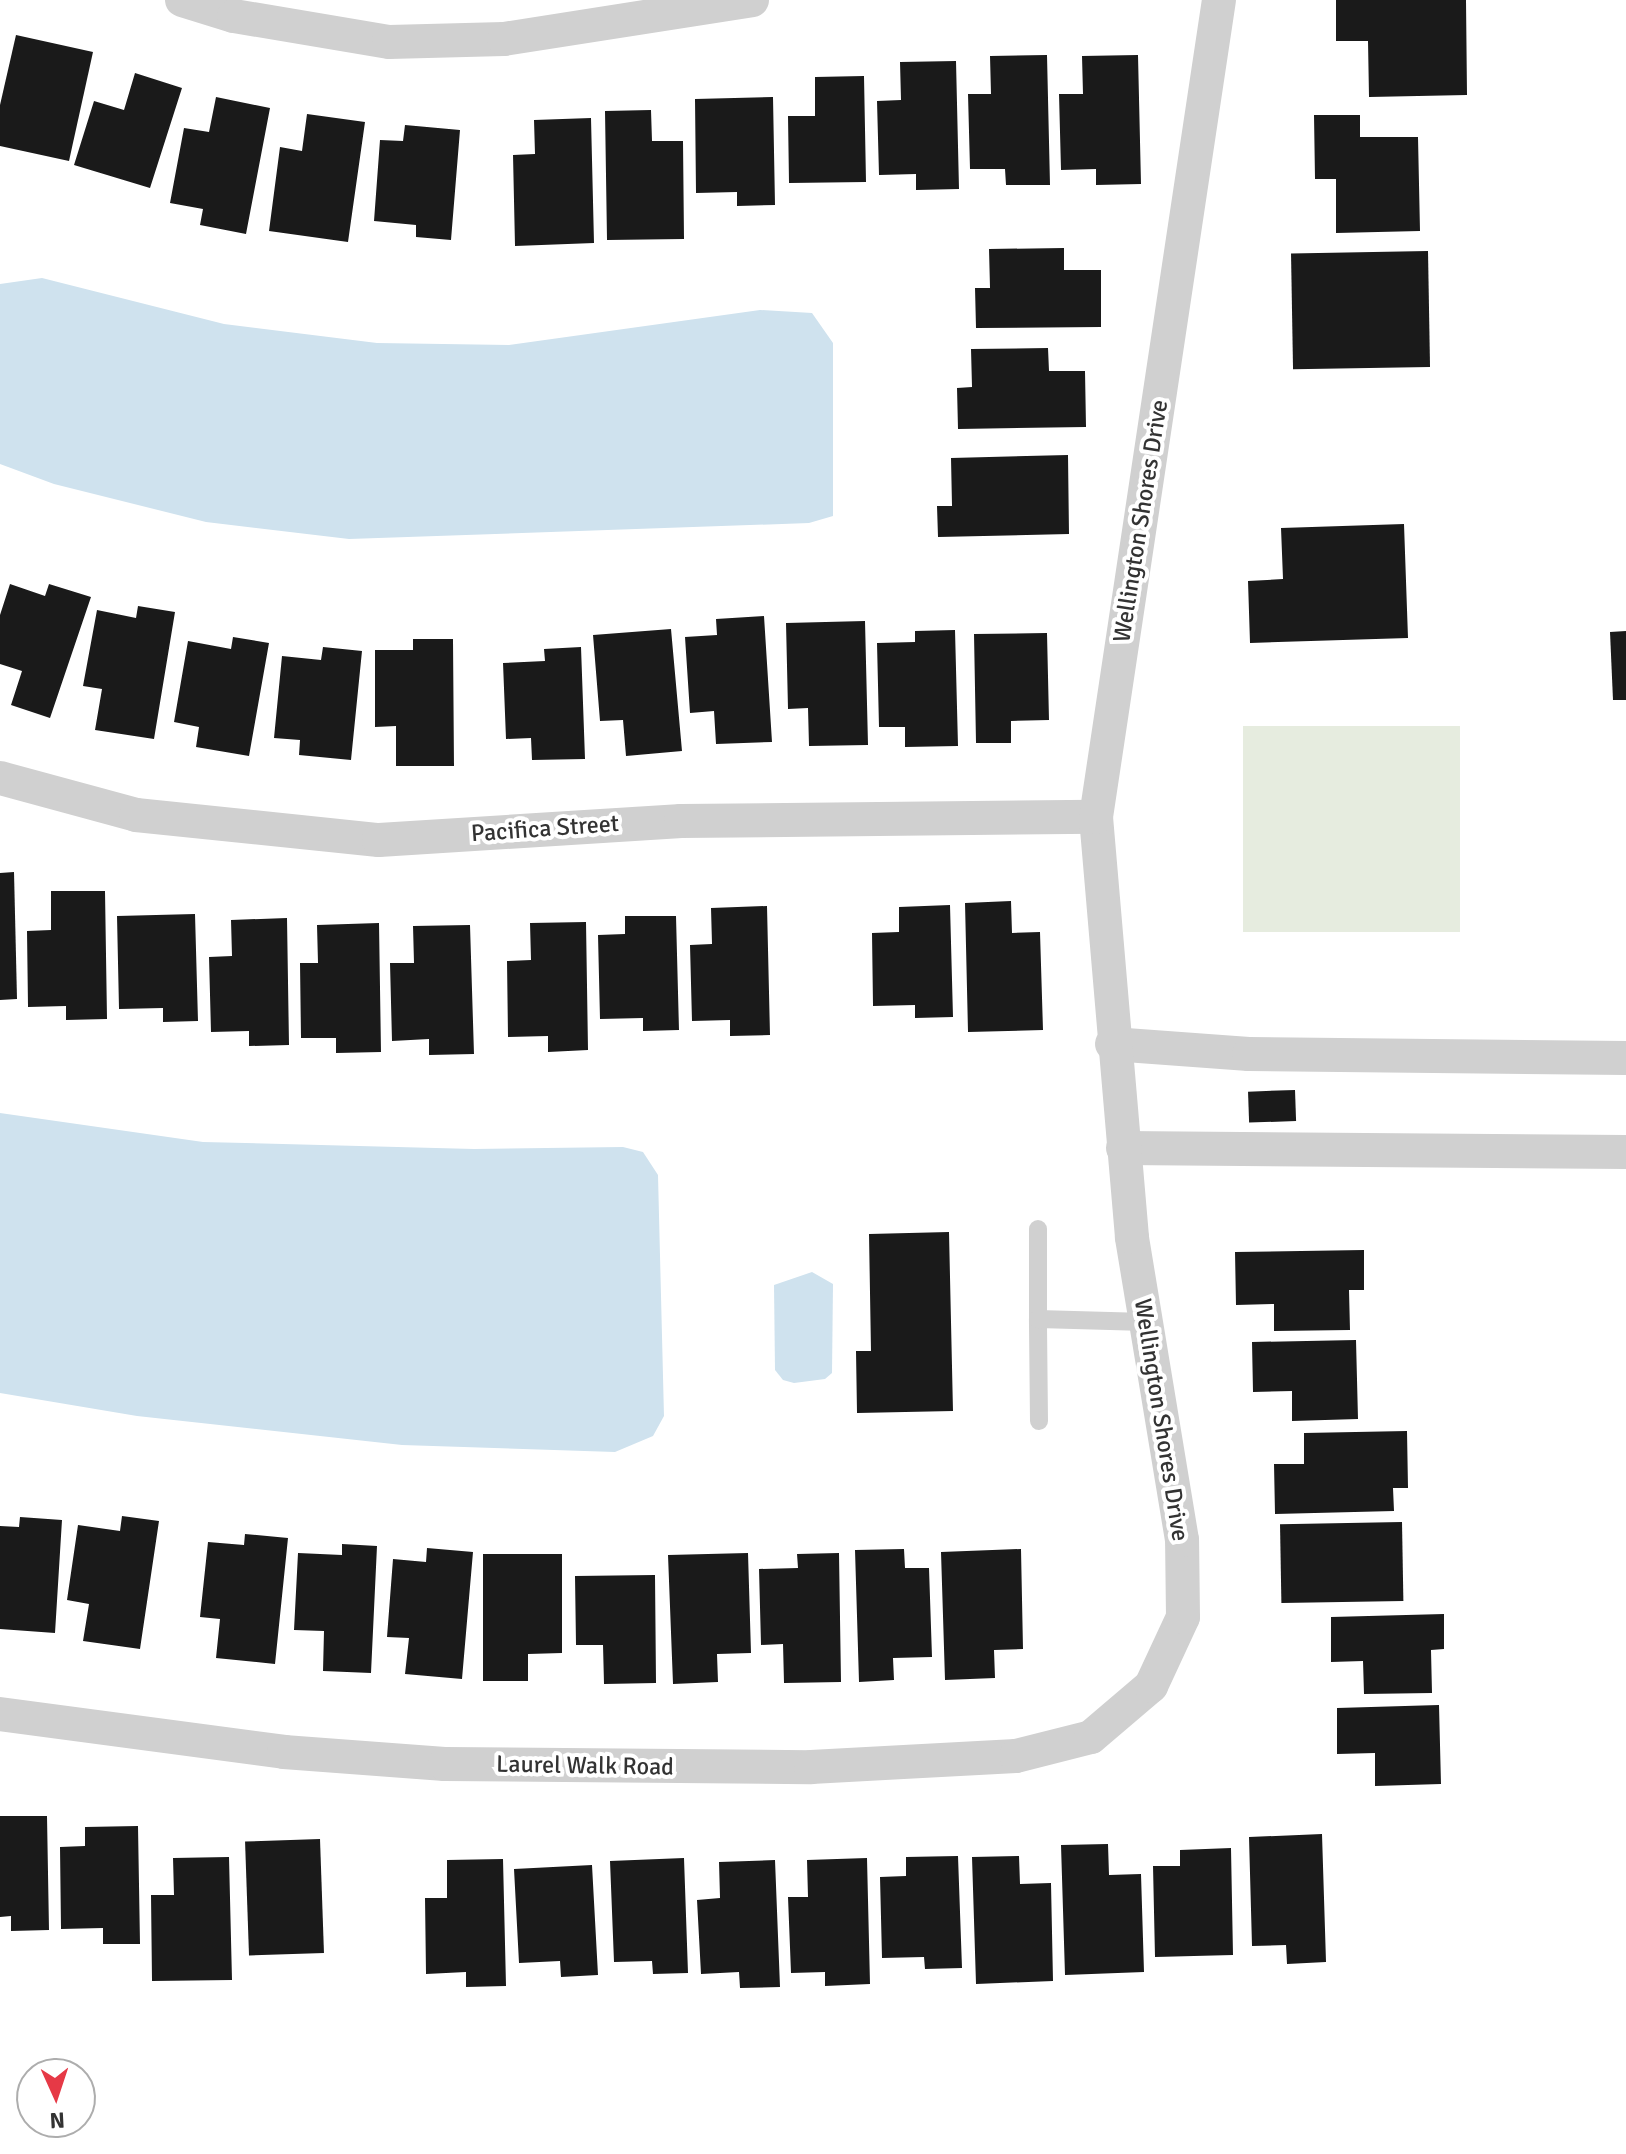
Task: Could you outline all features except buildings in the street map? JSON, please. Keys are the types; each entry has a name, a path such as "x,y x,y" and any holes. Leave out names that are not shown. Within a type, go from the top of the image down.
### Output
{"street":[{"path":"182,0 234,16 389,42 504,39 752,0"},
{"name":"Wellington Shores Drive","path":"1151,1686 1183,1617 1182,1540 1146,1322 1123,1148 1112,1044 1096,817 1219,0"},
{"name":"Pacifica Street","path":"0,778 136,815 379,840 681,821 1096,817"},
{"path":"1112,1044 1249,1054 1626,1058"},
{"path":"1123,1148 1626,1152"},
{"name":"Laurel Walk Road","path":"0,1714 284,1752 445,1764 811,1767 1016,1756 1091,1737 1151,1686"}],"lane":[{"path":"1038,1229 1039,1421"},
{"path":"1038,1319 1146,1322"}],"shaded area":[{"path":"1243,726 1460,726 1460,932 1243,932"}],"water":[{"path":"42,278 224,324 377,343 509,345 760,310 812,313 833,343 833,516 809,523 349,539 206,522 54,484 0,464 0,284"},
{"path":"0,1113 203,1142 474,1149 623,1147 643,1152 658,1175 664,1416 653,1436 615,1452 402,1445 137,1416 0,1393"},
{"path":"812,1272 833,1284 832,1373 825,1379 794,1383 783,1380 775,1370 774,1285"}]}
